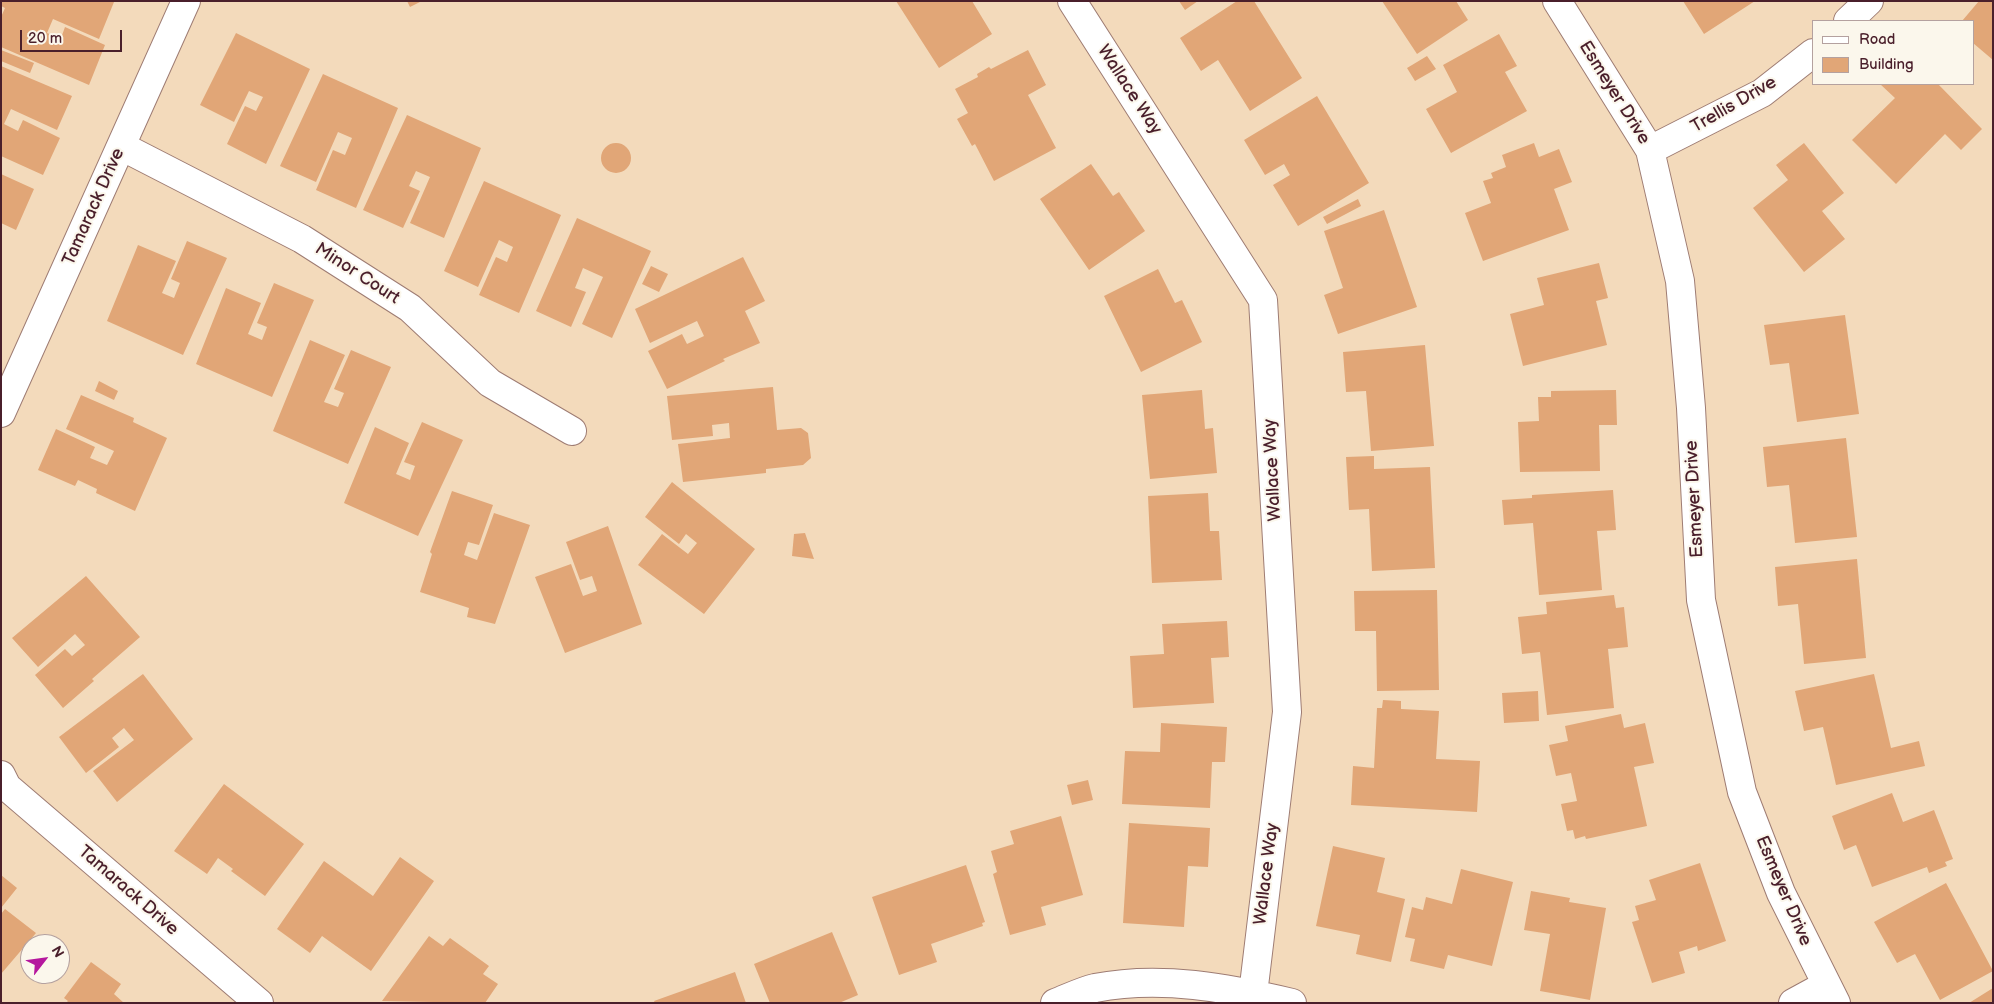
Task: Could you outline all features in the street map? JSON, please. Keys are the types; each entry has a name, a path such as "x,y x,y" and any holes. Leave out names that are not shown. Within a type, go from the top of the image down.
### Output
{"street":[{"name":"Tamarack Drive","path":"1,413 186,1"},
{"name":"Wallace Way","path":"1072,1 1263,300 1286,712 1253,994"},
{"name":"Esmeyer Drive","path":"1557,1 1650,150 1680,281 1691,408 1700,600 1742,792 1781,893 1831,994"},
{"path":"1849,20 1870,1"},
{"name":"Trellis Drive","path":"1650,150 1762,93 1812,54"},
{"name":"Minor Court","path":"121,146 302,239 410,308 490,383 572,431"},
{"name":"Tamarack Drive","path":"1,775 7,787 259,1003"},
{"path":"1055,1003 1094,988 1168,981 1253,994 1292,1003"},
{"path":"1793,1003 1831,994"}],"building":[{"path":"1,1 114,2 99,39 53,19 47,33 61,38 65,27 105,45 89,85 1,47 1,17 5,8 1,6"},
{"path":"407,1 422,1 410,7"},
{"path":"896,1 972,1 992,34 939,68"},
{"path":"1179,1 1198,1 1185,10"},
{"path":"1237,1 1254,1 1302,78 1250,111 1218,60 1201,71 1180,38"},
{"path":"1382,1 1456,1 1468,20 1417,54"},
{"path":"1683,1 1755,1 1704,34"},
{"path":"1979,1 1993,1 1993,60 1974,44 1974,20 1963,20"},
{"path":"236,33 310,69 266,164 227,144 245,106 256,111 263,97 249,91 234,122 200,105"},
{"path":"1499,34 1517,66 1505,72 1527,111 1451,153 1426,109 1457,92 1443,65"},
{"path":"1,50 34,63 30,73 1,61"},
{"path":"1028,50 1046,85 1028,95 1056,148 994,181 975,144 972,146 957,119 968,113 955,89 978,77 977,74 989,67 991,69"},
{"path":"1427,56 1436,69 1415,81 1407,68"},
{"path":"1,66 72,96 57,130 11,109 4,124 18,131 23,120 60,138 43,175 1,156"},
{"path":"323,74 398,108 356,208 316,190 333,150 345,155 352,138 338,132 316,182 280,166"},
{"path":"1881,85 1939,85 1982,129 1961,150 1945,134 1896,184 1852,140 1895,98"},
{"path":"1317,96 1369,183 1298,226 1273,185 1290,175 1284,164 1265,175 1244,140"},
{"path":"407,115 481,148 444,238 410,223 430,177 416,171 409,186 420,191 403,228 363,210"},
{"path":"616,143 627,147 631,158 627,169 616,173 605,169 601,158 605,147"},
{"path":"1534,143 1539,157 1559,149 1572,182 1554,189 1569,230 1483,261 1465,213 1491,203 1483,181 1493,178 1491,173 1506,167 1502,155"},
{"path":"1804,143 1844,193 1822,211 1845,239 1804,272 1753,208 1788,180 1776,165"},
{"path":"1091,164 1113,196 1119,192 1145,231 1089,270 1040,199"},
{"path":"1,174 34,189 16,230 1,223"},
{"path":"484,181 561,215 519,313 479,295 496,257 507,262 513,247 499,240 478,287 444,271"},
{"path":"1358,199 1361,206 1327,224 1323,217"},
{"path":"1384,210 1417,307 1338,334 1324,295 1343,288 1324,231"},
{"path":"577,218 651,251 612,338 582,324 603,277 583,268 575,288 586,292 571,327 536,311"},
{"path":"187,241 227,258 183,355 107,321 138,245 176,261 162,293 174,298 180,283 171,279"},
{"path":"743,257 765,301 745,311 760,343 723,359 725,361 667,389 648,351 682,334 687,344 704,336 697,321 650,343 635,309"},
{"path":"1599,263 1608,298 1596,301 1607,345 1523,366 1510,314 1544,305 1537,278"},
{"path":"651,266 668,274 659,292 642,284"},
{"path":"1158,269 1175,303 1182,300 1202,342 1141,372 1104,296"},
{"path":"274,283 314,300 272,397 196,364 226,288 261,303 248,334 262,340 267,327 257,323"},
{"path":"1845,315 1859,414 1797,422 1789,363 1770,365 1764,325"},
{"path":"310,340 345,355 324,402 338,407 344,393 334,389 351,350 391,367 348,464 273,431"},
{"path":"1425,345 1434,446 1371,451 1366,391 1346,392 1343,352"},
{"path":"99,381 118,391 114,400 95,391"},
{"path":"773,387 777,430 801,428 808,433 811,458 803,465 766,469 766,473 683,482 678,444 730,438 729,423 712,425 713,436 672,440 667,396"},
{"path":"1202,390 1205,429 1213,428 1217,473 1150,479 1142,395"},
{"path":"1616,390 1617,425 1599,425 1600,471 1520,472 1518,422 1539,421 1538,397 1551,397 1551,391"},
{"path":"81,395 134,418 133,422 167,438 135,511 96,493 97,489 78,480 75,486 38,470 56,429 95,447 90,458 107,465 114,451 66,429"},
{"path":"422,422 463,440 418,536 344,503 375,427 409,443 396,474 410,480 415,466 404,462"},
{"path":"1846,438 1857,537 1795,543 1789,485 1767,487 1763,447"},
{"path":"1374,456 1374,469 1430,467 1435,568 1372,571 1369,509 1349,510 1346,457"},
{"path":"672,482 755,549 704,614 638,565 662,534 688,554 697,543 686,534 679,544 645,517"},
{"path":"1613,490 1616,530 1597,531 1602,590 1539,595 1533,523 1504,525 1502,500 1532,498 1532,495"},
{"path":"452,491 493,505 479,545 468,542 464,555 477,560 494,513 530,525 495,624 467,617 469,608 420,592 432,554 430,552"},
{"path":"1208,493 1210,531 1219,531 1222,580 1152,583 1148,496"},
{"path":"608,526 642,624 565,653 535,577 571,564 583,596 597,591 592,576 580,580 566,542"},
{"path":"805,533 814,559 792,556 794,534"},
{"path":"1857,559 1866,658 1804,664 1798,604 1778,606 1775,567"},
{"path":"86,576 140,637 92,679 94,681 63,708 35,675 65,649 72,656 85,645 75,634 38,667 12,638"},
{"path":"1437,590 1439,690 1377,691 1376,631 1355,631 1354,591"},
{"path":"1614,595 1616,608 1624,607 1628,647 1608,649 1614,708 1547,715 1540,652 1522,654 1518,617 1547,614 1546,602"},
{"path":"1227,621 1229,657 1211,658 1214,703 1133,708 1130,656 1164,654 1162,624"},
{"path":"143,674 193,739 117,802 93,771 134,740 124,728 112,738 119,747 86,773 59,737"},
{"path":"1874,674 1891,748 1919,741 1925,766 1836,785 1823,727 1804,731 1795,691"},
{"path":"1538,691 1539,721 1504,723 1502,693"},
{"path":"1383,700 1401,701 1401,709 1439,711 1436,759 1480,761 1477,812 1351,805 1353,766 1374,768 1377,708 1382,708"},
{"path":"1621,714 1624,728 1645,723 1654,763 1634,767 1647,826 1586,839 1585,836 1575,839 1573,830 1567,831 1561,804 1577,801 1571,773 1556,776 1549,745 1568,741 1565,726"},
{"path":"1161,723 1227,727 1225,762 1212,762 1210,808 1122,804 1125,751 1160,752"},
{"path":"1088,780 1093,800 1072,805 1067,785"},
{"path":"224,784 304,844 265,896 231,871 233,869 218,858 207,874 174,851"},
{"path":"1892,793 1903,822 1934,810 1953,859 1945,862 1947,866 1929,873 1927,867 1872,887 1856,845 1844,850 1832,816"},
{"path":"1061,816 1083,895 1041,907 1046,925 1010,935 993,874 997,872 991,851 1014,844 1010,831"},
{"path":"1129,823 1210,828 1208,867 1188,866 1184,927 1123,923"},
{"path":"1333,846 1385,858 1377,892 1405,899 1391,962 1356,954 1360,935 1316,926"},
{"path":"400,857 434,881 371,971 322,936 310,953 277,929 324,861 373,896"},
{"path":"1700,863 1726,941 1698,951 1697,946 1679,952 1685,973 1652,983 1632,922 1639,920 1635,906 1656,900 1649,880"},
{"path":"966,865 985,922 982,923 983,926 931,944 937,962 899,975 872,897"},
{"path":"1461,869 1513,882 1492,966 1448,955 1444,969 1410,961 1415,939 1405,937 1412,907 1423,910 1426,897 1452,904"},
{"path":"1,875 17,888 1,908"},
{"path":"1946,883 1993,971 1940,1000 1915,954 1897,963 1874,922"},
{"path":"1531,891 1570,898 1569,902 1606,908 1590,1000 1540,991 1550,934 1524,930"},
{"path":"5,909 36,933 20,934 20,952 1,974 1,914"},
{"path":"832,932 858,995 839,1003 770,1003 754,964"},
{"path":"429,936 443,946 450,938 489,966 483,974 498,984 485,1003 382,1001"},
{"path":"91,962 121,984 114,994 124,1003 66,1003 68,1001 64,998"},
{"path":"735,972 746,1003 655,1003 654,1001"},
{"path":"1993,988 1993,1003 1969,1003"}]}
